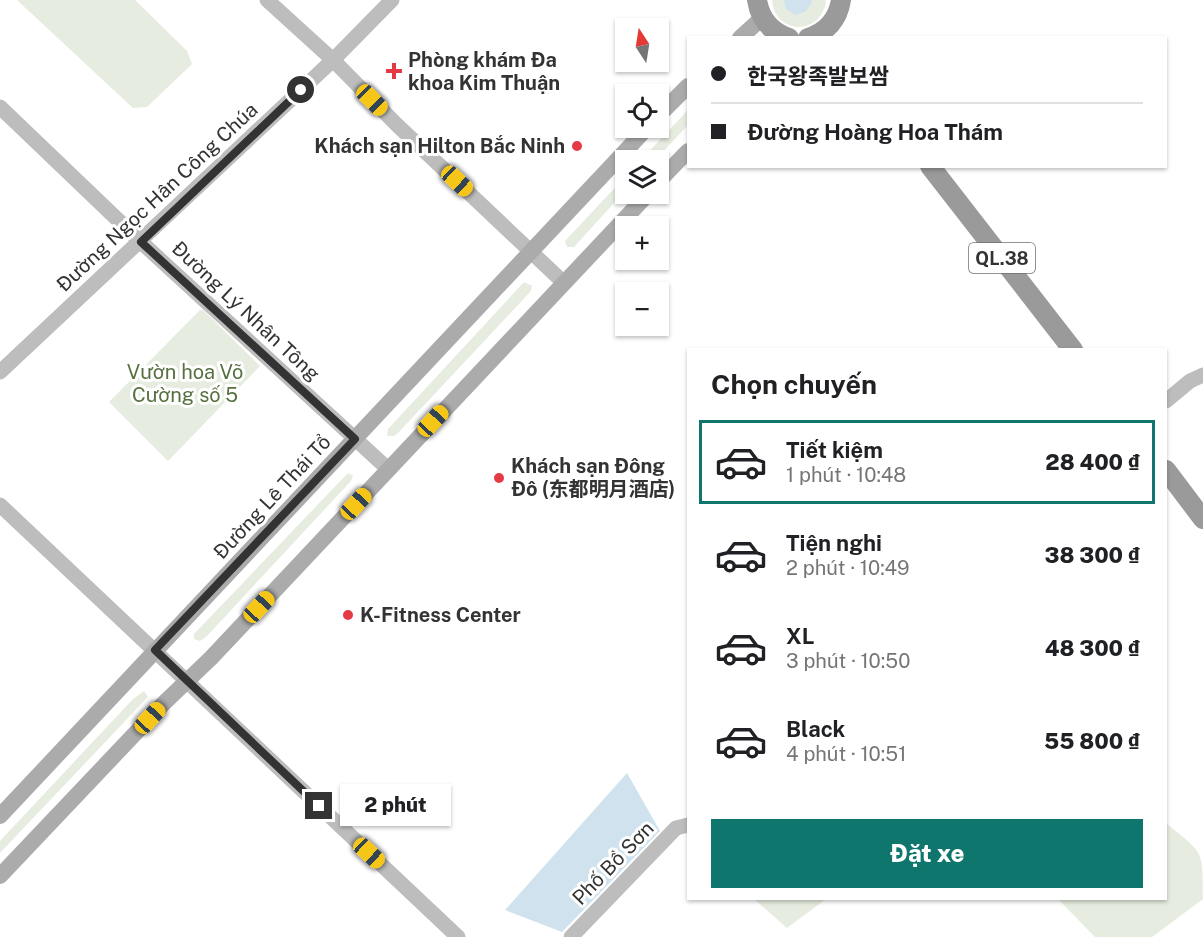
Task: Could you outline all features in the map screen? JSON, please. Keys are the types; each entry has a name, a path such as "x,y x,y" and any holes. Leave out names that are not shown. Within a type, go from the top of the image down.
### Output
{"highway":[{"path":"821,35 836,17 841,0"},
{"path":"759,9 772,29 785,36"},
{"name":"QL.38","path":"932,168 1071,348"},
{"path":"1167,471 1203,519"}],"main road":[{"path":"741,36 759,9"},
{"path":"669,105 687,87"},
{"name":"Đường Lê Thái Tổ","path":"0,816 637,138"},
{"path":"669,171 687,152"},
{"path":"0,876 638,204"}],"street":[{"path":"267,0 333,60 396,124 563,282"},
{"name":"Đường Ngọc Hân Công Chúa","path":"0,372 333,60 392,0"},
{"name":"Đường Lý Nhân Tông","path":"0,107 141,242 388,469"},
{"path":"1167,401 1190,381 1203,375"},
{"path":"0,505 458,937"},
{"name":"Phố Bồ Sơn","path":"571,937 676,828 687,825"}],"green space":[{"path":"17,0 135,0 187,51 192,64 147,107 133,108"},
{"path":"772,0 825,0 826,2 816,20 803,27 797,27 779,18"},
{"path":"687,111 687,126 664,150 650,150 662,138 669,138 669,130"},
{"path":"615,188 615,202 574,247 567,247 565,241"},
{"path":"524,282 532,286 531,291 398,433 394,436 387,436 388,429"},
{"name":"Vườn hoa Võ Cường số 5","path":"200,310 203,310 260,366 168,461 109,402"},
{"path":"348,473 353,476 351,481 206,637 200,641 194,639 194,634"},
{"path":"144,691 148,697 0,853 0,841 133,699"},
{"path":"1167,824 1198,853 1201,860 1203,899 1152,937 1095,937 1059,900 1167,900"},
{"path":"755,900 825,900 787,928"}],"water":[{"path":"784,0 811,0 812,2 806,11 796,15 786,9"},
{"path":"627,773 660,831 562,932 505,910"}],"place":[{"name":"Phòng khám Đa khoa Kim Thuận","path":"394,71"},
{"name":"Khách sạn Hilton Bắc Ninh","path":"577,146"},
{"name":"Khách sạn Đông Đô (东都明月酒店)","path":"499,478"},
{"name":"K-Fitness Center","path":"348,615"}],"route":[{"path":"301,90 141,242 355,439 155,650 319,806"}]}
